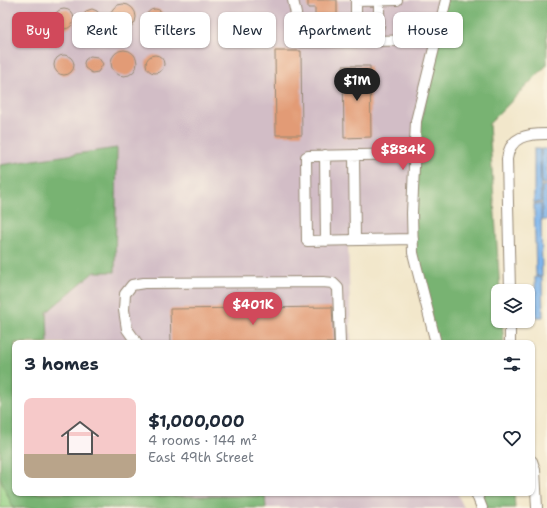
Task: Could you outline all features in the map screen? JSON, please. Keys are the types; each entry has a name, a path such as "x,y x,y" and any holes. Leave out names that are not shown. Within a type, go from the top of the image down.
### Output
{"street":[{"path":"293,0 302,42 393,41"},
{"path":"379,0 379,26 356,26 356,0 379,0 397,0"},
{"path":"443,12 446,0"},
{"path":"434,48 416,121 412,212 413,253 435,340"},
{"path":"510,284 508,151 516,139 533,134 547,134"},
{"path":"413,239 308,241 306,157 325,155 414,154"},
{"path":"325,155 326,241"},
{"path":"354,155 355,240"},
{"path":"135,340 127,329 124,310 125,294 132,285 144,283 323,282 333,284 338,288 340,340"},
{"path":"510,328 510,340"},
{"path":"535,470 537,508"},
{"path":"477,496 482,508"}],"shaded area":[{"path":"0,0 446,0 444,12 393,12 393,48 439,48 413,239 348,243 351,340 48,340 47,312 94,272 115,272 0,180"},
{"path":"265,496 458,496 464,508 266,508"}],"green space":[{"path":"446,0 547,0 547,65 489,124 500,284 491,284 491,328 503,328 504,340 435,340 413,253 414,154 436,48 463,48 463,12 444,12"},
{"path":"117,148 115,272 94,272 47,312 48,340 12,340 12,496 265,496 266,508 13,508 0,477 0,165"},
{"path":"0,474 12,492 12,496 15,496 23,508 0,508"},
{"path":"477,496 514,496 515,508 482,508"}],"water":[{"path":"534,149 540,149 541,202 534,203"},
{"path":"541,149 547,149 547,184 542,184"},
{"path":"542,186 547,186 547,220 542,220"},
{"path":"534,204 541,204 542,276 536,276"},
{"path":"535,277 542,277 543,317 536,317"}],"building":[{"path":"308,0 337,0 337,12 315,12 315,8 308,8"},
{"path":"123,4 133,7 136,17 132,27 132,12 111,12 113,7"},
{"path":"60,9 68,9 71,12 72,25 68,29 64,29 64,12 57,12"},
{"path":"92,9 98,12 86,12"},
{"path":"155,9 161,12 149,12"},
{"path":"124,50 133,54 137,63 133,72 124,76 115,72 111,63 115,54"},
{"path":"275,51 301,51 302,135 276,135"},
{"path":"60,55 68,55 74,61 74,69 68,75 60,75 54,69 54,61"},
{"path":"155,55 161,58 164,64 161,70 155,73 149,70 146,64 149,58"},
{"path":"90,56 98,57 103,64 98,72 92,73 85,68 85,60"},
{"path":"343,66 370,66 371,137 344,138"},
{"path":"332,307 334,340 171,340 170,309"}]}
